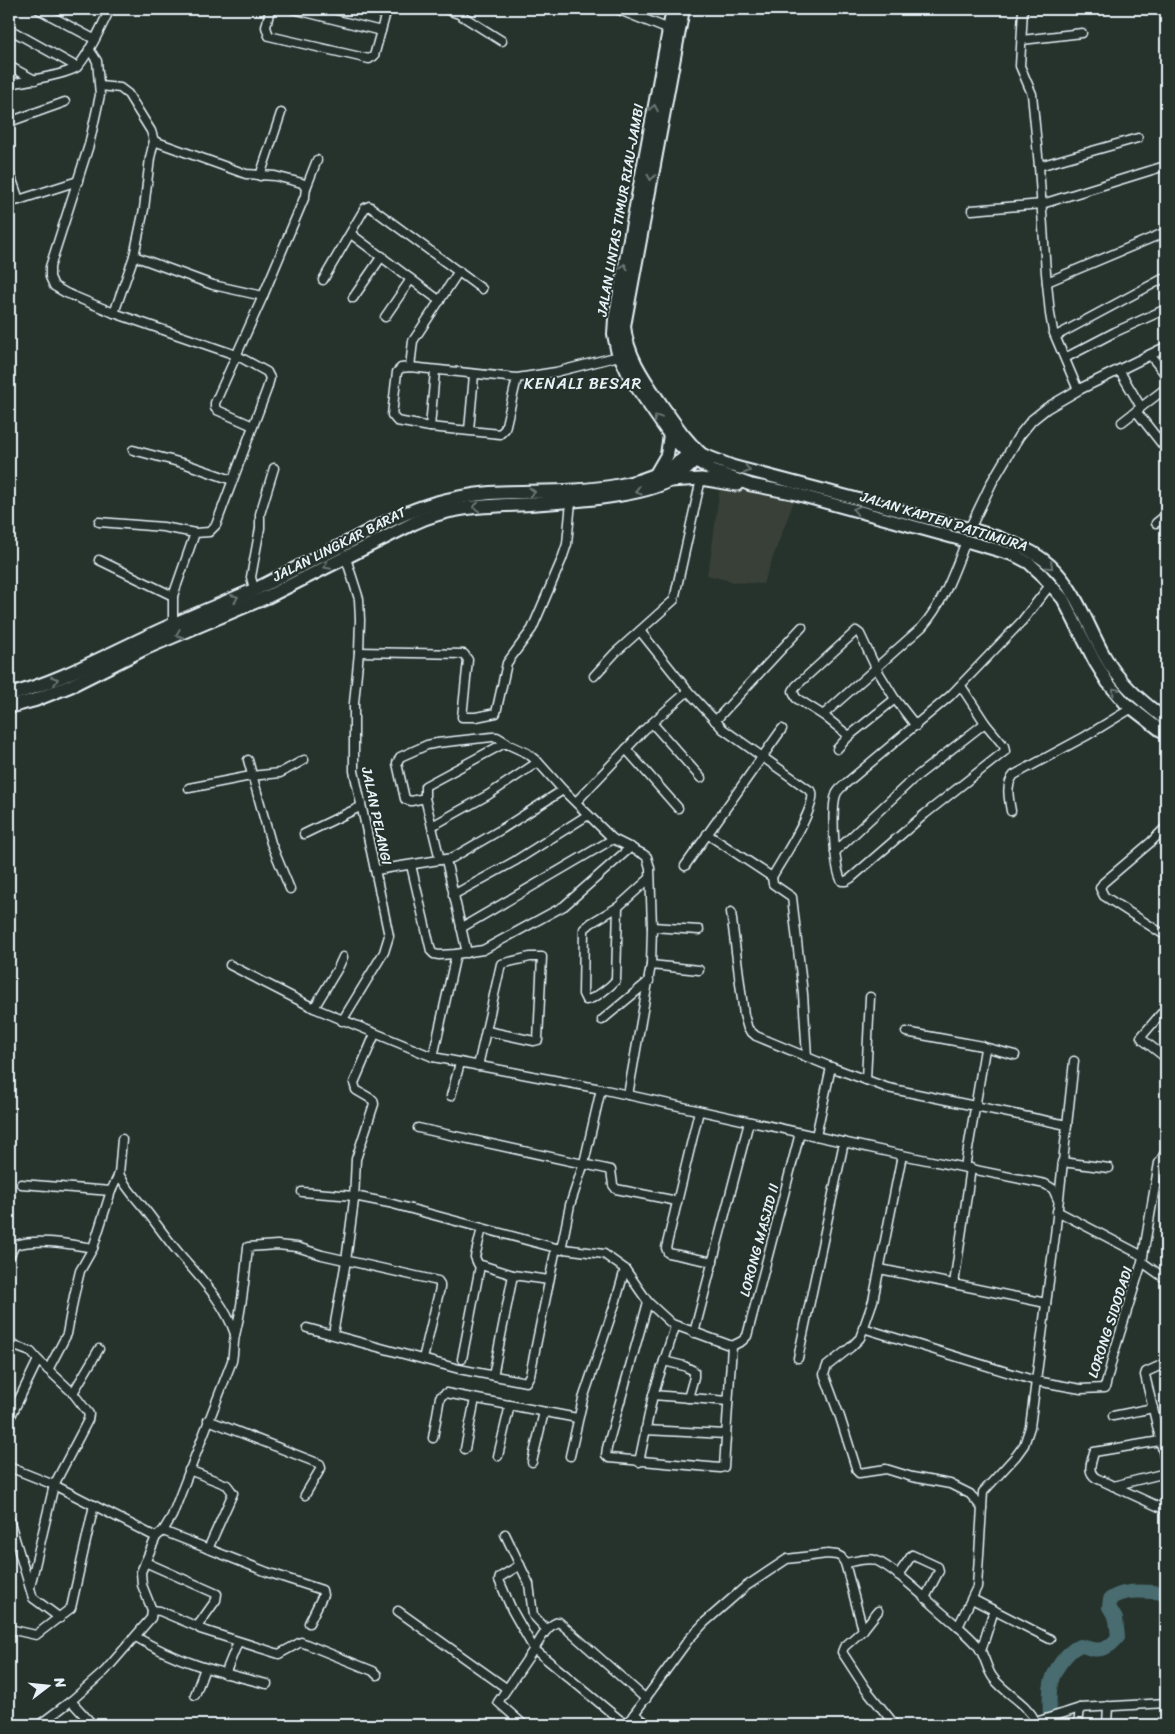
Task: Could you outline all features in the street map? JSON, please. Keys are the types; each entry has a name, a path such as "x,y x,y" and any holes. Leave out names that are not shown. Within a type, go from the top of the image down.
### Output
{"highway":[{"name":"JALAN LINTAS TIMUR RIAU-JAMBI","path":"641,202 672,9"},
{"name":"JALAN LINTAS TIMUR RIAU-JAMBI","path":"683,9 614,319 614,334 625,355 639,372 695,454"},
{"name":"JALAN LINTAS TIMUR RIAU-JAMBI","path":"625,355 630,377 670,436 695,454"},
{"path":"656,474 667,455 670,436"},
{"name":"JALAN LINGKAR BARAT","path":"9,707 35,700 70,686 146,648 267,597 344,551 373,528 417,509 448,500 490,493 573,491 633,482 668,470 695,454"},
{"name":"JALAN LINGKAR BARAT","path":"9,695 65,676 254,589 436,514 452,509 477,506 572,502 635,492 670,481 680,475 695,454"}],"main road":[{"name":"JALAN KAPTEN PATTIMURA","path":"695,454 713,471 751,485 890,514"},
{"name":"JALAN KAPTEN PATTIMURA","path":"695,454 890,514 968,535 1019,545 1035,553 1050,565 1073,592 1104,657 1118,676 1133,694 1166,720"},
{"path":"670,481 701,479 735,486 751,485"},
{"name":"JALAN KAPTEN PATTIMURA","path":"968,535 1029,563 1051,584 1063,599 1094,662 1108,683 1132,708 1166,733"}],"street":[{"path":"38,9 94,39"},
{"path":"9,84 35,80 77,67 89,49 109,9"},
{"path":"270,9 266,27 269,36 366,59 371,59 374,56 387,9"},
{"path":"293,9 381,31"},
{"path":"445,9 460,12 502,41"},
{"path":"618,9 668,29"},
{"path":"1024,9 1020,66 1032,94 1040,166 1050,314 1056,336 1078,390"},
{"path":"9,29 77,67"},
{"path":"1022,40 1082,33"},
{"path":"89,49 97,61 100,94 89,145 50,267 50,277 54,286 114,313 236,355 267,372 270,376 270,382 214,529 207,533 195,533 162,527 99,522"},
{"path":"9,66 35,80"},
{"path":"100,86 120,88 128,94 152,131 154,141 144,209 134,256 114,313"},
{"path":"9,122 65,102"},
{"path":"260,176 281,113"},
{"path":"1040,166 1138,138"},
{"path":"154,141 246,174 275,176 302,183 306,188"},
{"path":"253,426 215,408 215,402 263,296 317,160"},
{"path":"972,210 1042,204 1165,166"},
{"path":"9,171 19,200"},
{"path":"9,203 78,181"},
{"path":"324,280 365,208 372,207 482,289"},
{"path":"1047,282 1166,232"},
{"path":"351,234 440,301"},
{"path":"134,256 213,285 263,296"},
{"path":"353,298 382,256"},
{"path":"410,367 413,341 459,271"},
{"path":"1056,336 1166,277"},
{"path":"385,317 411,279"},
{"path":"1065,358 1115,332 1166,309"},
{"path":"823,715 922,627 934,614 944,596 968,535 992,482 1025,428 1047,408 1078,390 1166,347"},
{"path":"517,378 504,432 497,435 397,421 392,415 397,372 401,368 410,367 517,378 556,372 625,355"},
{"path":"1150,355 1166,375"},
{"path":"1119,370 1138,409 1164,448"},
{"path":"430,427 435,371"},
{"path":"469,430 474,375"},
{"path":"1122,422 1166,388"},
{"path":"133,450 186,464 232,480"},
{"path":"254,589 251,576 260,528 260,514 274,468"},
{"path":"594,676 615,653 674,600 701,479"},
{"path":"359,652 464,654 468,660 462,717 476,717 496,713 507,663 532,629 562,558 567,544 572,502"},
{"path":"1156,523 1166,515"},
{"path":"173,625 173,596 195,533"},
{"name":"JALAN PELANGI","path":"342,1021 389,941 389,932 376,870 360,807 353,756 354,703 360,620 359,599 344,551"},
{"path":"99,560 173,596"},
{"path":"961,686 985,724 1006,750 925,814 848,880 842,881 838,876 835,852 834,807 836,795 844,785 961,686 1022,621 1051,584"},
{"path":"715,721 802,627"},
{"path":"640,631 688,691 731,736 811,790 813,796 801,828 772,877 773,884 790,894 793,900 803,994 807,1058"},
{"path":"849,736 823,715 796,698 794,689 854,632 860,634 876,668 895,699 916,726"},
{"path":"576,802 652,723 688,691"},
{"path":"837,749 849,736 895,699"},
{"path":"1011,811 1008,793 1010,779 1014,775 1086,736 1132,708"},
{"path":"652,723 701,778"},
{"path":"835,852 912,780 985,724"},
{"path":"685,866 782,729"},
{"path":"425,798 411,801 405,799 397,763 400,757 427,745 446,741 497,737 538,762 563,790 613,839 643,854 646,858 650,868 651,965 628,1095"},
{"path":"467,953 453,895 432,826 424,787 500,745 507,744"},
{"path":"626,750 678,808"},
{"path":"248,760 273,850 290,889"},
{"path":"190,788 251,776 280,773 304,760"},
{"path":"432,826 488,795 538,762"},
{"path":"376,870 443,860 502,830 563,790"},
{"path":"304,834 360,807"},
{"path":"453,895 515,861 588,815"},
{"path":"1166,828 1103,883 1100,888 1104,896 1166,936"},
{"path":"706,834 772,877"},
{"path":"461,928 613,839"},
{"path":"412,865 431,950 436,954 456,954 483,950 564,906 630,847"},
{"path":"618,906 616,980 591,1000 586,1000 583,994 584,930 591,923 618,906 650,878"},
{"path":"730,912 742,1004 748,1028 752,1034 830,1067 896,1090 1068,1125"},
{"path":"652,927 699,930"},
{"path":"433,1057 456,954"},
{"path":"314,1008 343,957"},
{"path":"478,1066 501,964 530,957 542,957 539,1038 534,1041 487,1031"},
{"path":"230,965 342,1021 433,1057 628,1095 1048,1185 1055,1192 1058,1200"},
{"path":"651,965 699,970"},
{"path":"602,1020 649,981"},
{"path":"866,1080 870,997"},
{"path":"1166,1008 1141,1037 1142,1040 1166,1058"},
{"path":"906,1032 1015,1055"},
{"path":"333,1334 346,1261 354,1196 356,1158 374,1103 373,1100 358,1092 354,1083 375,1034"},
{"path":"954,1284 984,1047"},
{"path":"958,1627 978,1582 984,1492 1016,1456 1027,1437 1046,1303 1074,1061"},
{"path":"451,1096 460,1063"},
{"path":"816,1136 830,1067"},
{"path":"307,1328 459,1369 526,1382 530,1376 549,1280 584,1163 601,1090"},
{"path":"700,1111 666,1250 713,1262"},
{"path":"694,1333 749,1122"},
{"path":"418,1128 611,1170 613,1185 616,1189 677,1201"},
{"name":"LORONG MASJID II","path":"732,1346 747,1336 800,1133"},
{"path":"48,1370 67,1334 80,1272 93,1248 111,1192 119,1174 122,1139"},
{"path":"798,1358 844,1142"},
{"path":"1143,1259 1160,1163 1166,1152"},
{"path":"902,1155 875,1293 863,1328 856,1342 828,1366 825,1371 859,1473 886,1469 912,1477 950,1484 970,1494 982,1508"},
{"path":"1062,1162 1109,1168"},
{"path":"119,1174 128,1191 144,1207 213,1294 228,1316 235,1334"},
{"path":"21,1184 111,1192"},
{"path":"302,1192 354,1196 399,1205 559,1249 604,1254 625,1269 648,1302 675,1327 732,1346 725,1462 723,1468 639,1462 608,1458 606,1454 648,1302"},
{"path":"1057,1212 1143,1259 1166,1279"},
{"path":"482,1228 475,1257 480,1266 549,1280"},
{"path":"9,1257 15,1245 28,1243 56,1243 93,1248"},
{"path":"39,1725 71,1701 105,1671 149,1620 152,1610 141,1580 145,1562 156,1536 163,1531 172,1516 232,1361 235,1348 235,1334 240,1315 248,1247 283,1245 297,1247 346,1261 435,1280 440,1284 423,1359"},
{"name":"LORONG SIDODADI","path":"1036,1380 1081,1390 1105,1388 1112,1356 1143,1259"},
{"path":"462,1359 480,1266"},
{"path":"880,1268 1046,1303"},
{"path":"570,1456 577,1418 625,1269"},
{"path":"494,1371 513,1274"},
{"path":"639,1462 653,1395 675,1327"},
{"path":"863,1328 1036,1380"},
{"path":"9,1344 31,1352 88,1410 89,1418 54,1485 30,1587"},
{"path":"73,1393 99,1349"},
{"path":"9,1420 38,1360"},
{"path":"664,1362 684,1366 694,1371 688,1398"},
{"path":"1166,1363 1145,1373 1153,1408 1164,1441 1166,1464"},
{"path":"433,1438 441,1395 446,1393 577,1418"},
{"path":"653,1395 728,1401"},
{"path":"465,1449 475,1399"},
{"path":"498,1456 510,1405"},
{"path":"1113,1416 1153,1408"},
{"path":"532,1462 544,1412"},
{"path":"208,1420 320,1464 321,1468 305,1495"},
{"path":"645,1430 726,1434"},
{"path":"1164,1441 1094,1452 1090,1469 1092,1475 1166,1510"},
{"path":"9,1466 54,1485 156,1536"},
{"path":"189,1470 228,1485 233,1494 208,1549"},
{"path":"1113,1486 1166,1474"},
{"path":"9,1629 34,1636 70,1609 73,1604 94,1505"},
{"path":"9,1519 36,1601 60,1618"},
{"path":"163,1531 267,1572 322,1590 323,1595 309,1623"},
{"path":"505,1534 530,1588 533,1614 547,1630"},
{"path":"520,1565 500,1577 499,1580 512,1610 534,1650 626,1725 690,1638 705,1622 752,1582 784,1560 834,1554 841,1557 845,1563 863,1630"},
{"path":"898,1575 912,1555 938,1567 939,1571 925,1598"},
{"path":"845,1563 872,1560 898,1575 977,1645 993,1679 1021,1702 1038,1723 1080,1708 1166,1703"},
{"path":"145,1562 217,1594 216,1600 198,1627"},
{"path":"972,1599 1050,1639"},
{"path":"152,1610 160,1611 200,1629 279,1654 300,1642 373,1671 376,1675"},
{"path":"981,1651 994,1610"},
{"path":"398,1612 506,1688"},
{"path":"878,1612 863,1630 844,1647 842,1653 866,1689 896,1725"},
{"path":"524,1725 499,1703 500,1698 547,1630 554,1623 559,1622 646,1699"},
{"path":"136,1637 174,1657 204,1668 267,1684"},
{"path":"225,1674 238,1642"},
{"path":"195,1695 204,1668"},
{"path":"71,1701 93,1725"},
{"path":"1107,1725 1108,1706"},
{"path":"1078,1725 1080,1708"},
{"path":"634,1714 649,1725"},
{"path":"9,1716 16,1725"}],"shaded area":[{"path":"720,486 795,498 763,584 734,582 707,575"}],"waterway":[{"path":"1050,1725 1050,1688 1055,1672 1060,1664 1076,1647 1104,1648 1118,1637 1116,1619 1109,1607 1110,1599 1130,1592 1166,1593"}],"district":[{"name":"KENALI BESAR","path":"583,383"}]}
